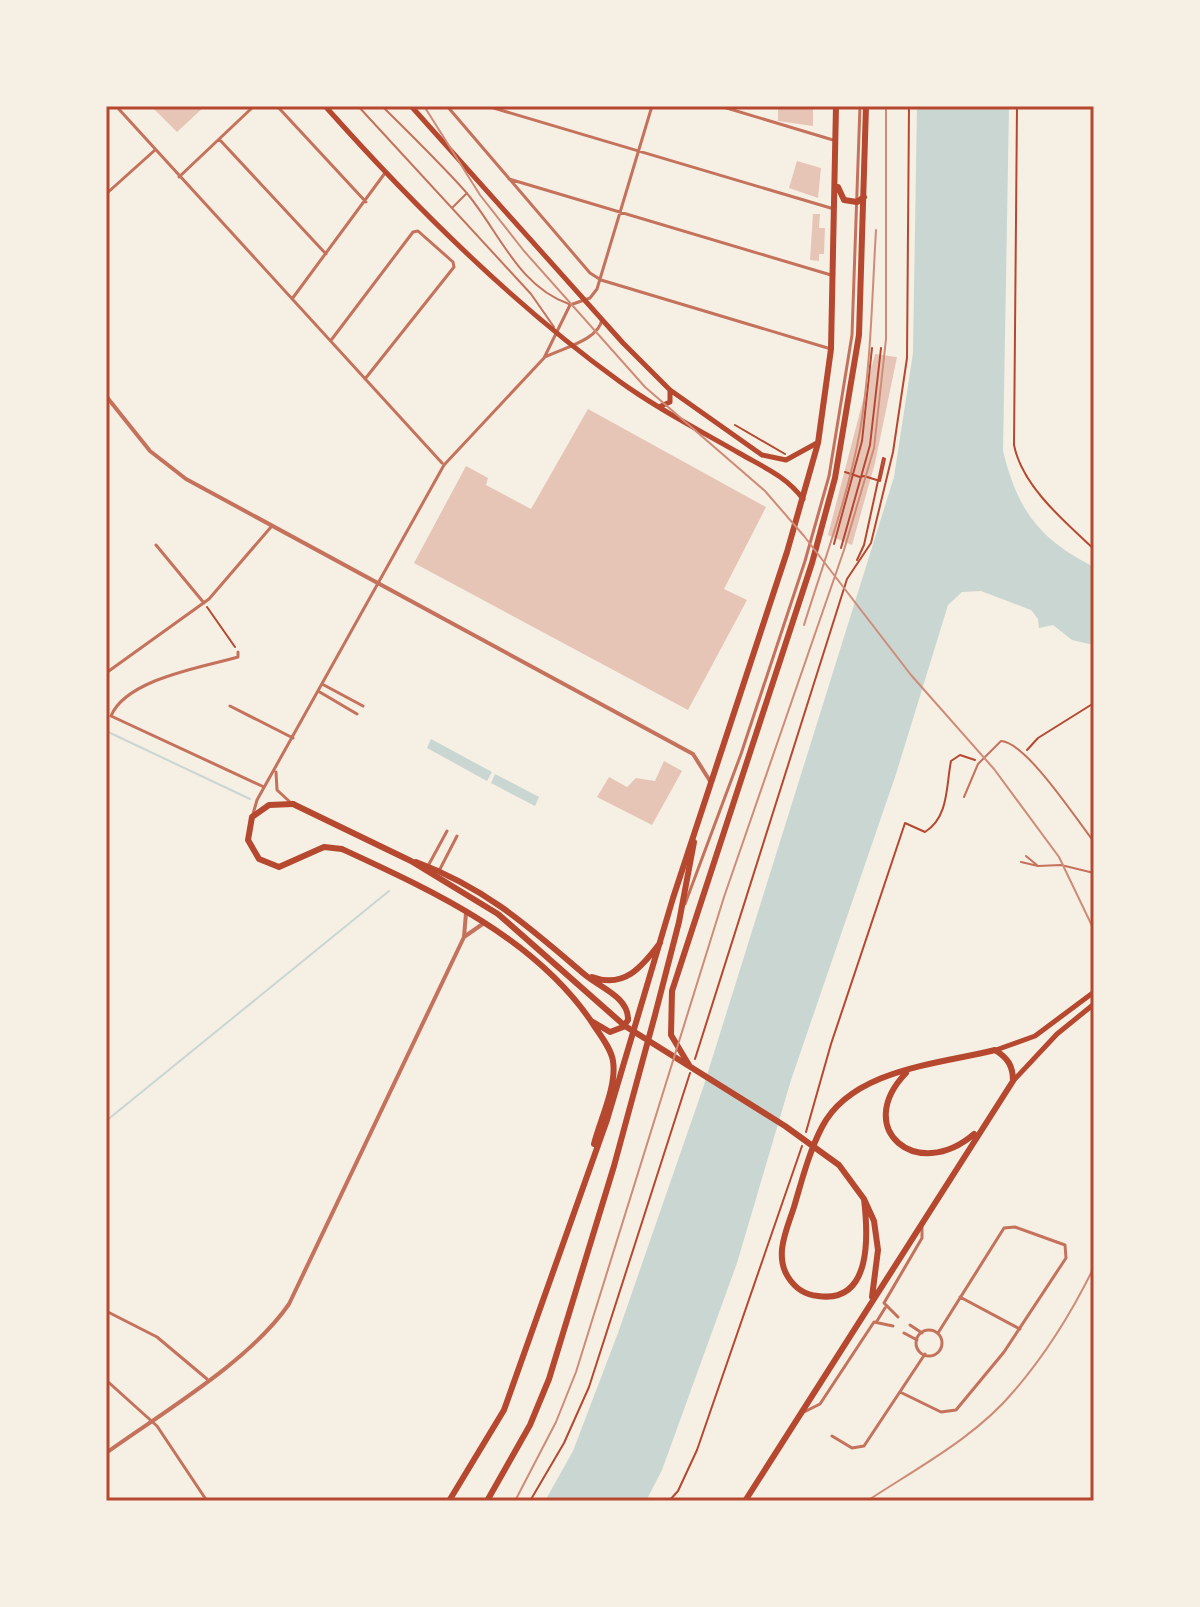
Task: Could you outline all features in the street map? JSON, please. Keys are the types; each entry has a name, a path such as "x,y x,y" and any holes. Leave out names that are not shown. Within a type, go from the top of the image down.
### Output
{"highway":[{"path":"449,1501 504,1410 607,1120 673,898 694,842 803,499 818,443 831,349 836,106"},
{"path":"696,1074 671,1035 672,991 812,563 835,478 859,335 864,197 863,106"},
{"path":"835,179 844,200 857,202 864,197"},
{"path":"587,1171 614,1067 611,1055 590,1020 545,966 484,923 342,849 324,847 285,866 269,865 259,859 250,846 252,817 269,805 293,804 411,861 498,914 625,1026 696,1074 819,1148 839,1165 864,1199 877,1237 872,1300"},
{"path":"487,1501 530,1425 549,1379 617,1156 679,922 694,842"},
{"path":"411,861 501,905 582,973 618,998 628,1015 623,1027 614,1031 604,1030 590,1020"},
{"path":"582,973 609,982 622,979 640,968 662,941"},
{"path":"745,1501 980,1128 1013,1081 1010,1062 995,1050 865,1085 849,1095 822,1125 784,1236 785,1271 804,1292 824,1297 839,1294 863,1269 868,1237 864,1199"},
{"path":"909,1071 889,1097 885,1118 892,1135 910,1152 942,1153 958,1147 980,1128"}],"main road":[{"path":"325,106 385,173 557,331 622,383 777,473 803,499"},
{"path":"411,106 602,319 670,390 762,455 786,460 818,443"},
{"path":"660,406 670,402 670,390"},
{"path":"995,1050 1035,1036 1094,992"},
{"path":"1013,1081 1057,1034 1094,1004"}],"street":[{"path":"116,106 444,465"},
{"path":"179,177 254,106"},
{"path":"277,106 366,202"},
{"path":"447,106 590,273 601,280 831,349"},
{"path":"487,106 834,209"},
{"path":"252,817 264,787 444,465 544,358 570,305 593,295 601,280 652,106"},
{"path":"720,106 836,141"},
{"path":"679,922 746,739 805,561 829,476 852,335 863,106"},
{"path":"219,139 326,254"},
{"path":"106,194 155,150"},
{"path":"292,300 385,173"},
{"path":"509,179 832,275"},
{"path":"332,339 413,232 418,231 454,267 365,379"},
{"path":"544,358 597,332 602,319"},
{"path":"106,396 142,443 166,465 271,527 693,754 712,784"},
{"path":"106,673 204,603 271,527"},
{"path":"156,545 204,603"},
{"path":"238,652 238,657 156,679 138,688 111,716 264,787"},
{"path":"322,684 363,706"},
{"path":"318,691 357,714"},
{"path":"230,706 293,738"},
{"path":"276,768 277,790 293,804"},
{"path":"428,867 447,831"},
{"path":"438,873 457,836"},
{"path":"106,1453 257,1341 289,1304 464,937 466,913"},
{"path":"464,937 484,923"},
{"path":"800,1413 820,1404 869,1327 877,1321 885,1308 884,1303 922,1238 922,1220"},
{"path":"900,1392 941,1412 951,1413 1020,1329 1066,1258 1068,1249 1059,1241 1015,1227 1004,1228 938,1333"},
{"path":"960,1297 1020,1329"},
{"path":"885,1308 898,1317"},
{"path":"106,1311 157,1337 207,1379"},
{"path":"877,1321 893,1326"},
{"path":"910,1325 922,1333"},
{"path":"930,1330 938,1333 942,1341 940,1350 933,1355 918,1349 917,1340 922,1333 930,1330"},
{"path":"904,1333 917,1340"},
{"path":"832,1436 852,1448 861,1448 925,1354"},
{"path":"106,1380 151,1421 207,1501"}],"lane":[{"path":"358,106 531,294 557,331"},
{"path":"382,106 467,193 493,235 525,273 558,300 570,305"},
{"path":"452,209 467,193"},
{"path":"964,797 978,764 1001,741 1008,741 1023,753 1094,842"},
{"path":"1026,856 1038,866"},
{"path":"1021,862 1038,866 1061,865 1094,873"}],"path":[{"path":"857,561 871,543 893,452 907,358 909,106"},
{"path":"1017,106 1014,445 1030,480 1058,515 1094,549"},
{"path":"834,544 862,441 872,348"},
{"path":"841,548 870,445 881,348"},
{"path":"735,425 791,457"},
{"path":"530,1501 564,1443 589,1387 847,579 864,545 877,487 880,473 883,458 885,459 880,481 872,478 864,476 860,477 833,469"},
{"path":"204,603 238,652"},
{"path":"1023,753 1038,738 1094,703"},
{"path":"669,1501 678,1491 697,1450 786,1198 831,1044 905,823 925,832 929,829 944,808 951,761 960,755 972,757 978,764"}],"shaded area":[{"path":"917,106 1009,106 1003,451 1016,490 1034,521 1059,546 1094,567 1094,645 1072,640 1053,625 1039,628 1038,619 1031,610 981,591 962,592 948,605 896,774 791,1080 737,1263 662,1470 646,1501 545,1501 573,1451 618,1333 703,1088 894,477 913,353"},
{"path":"431,739 492,772 487,781 427,748"},
{"path":"495,774 539,797 535,806 491,783"}],"building":[{"path":"151,106 205,106 177,132"},
{"path":"778,106 813,106 813,126 778,121"},
{"path":"797,161 821,168 818,198 789,188"},
{"path":"813,214 820,214 819,228 825,228 824,254 819,254 819,261 810,260"},
{"path":"875,354 897,357 875,463 852,545 828,535"},
{"path":"588,409 766,507 724,589 747,600 688,710 414,563 466,466 488,478 486,485 531,509"},
{"path":"664,761 682,771 652,825 597,797 609,777 627,787 636,778 655,781"}],"waterway":[{"path":"106,731 250,799"},
{"path":"106,1121 389,891"}],"railway":[{"path":"424,106 480,195 524,251 645,387 765,491 804,536 911,675 994,769 1059,857 1094,930"},
{"path":"515,1501 556,1422 576,1372 724,897 844,550 874,448 886,339 886,106"},
{"path":"804,625 842,505 860,431 869,356 876,230"},
{"path":"867,1501 945,1451 999,1408 1048,1347 1094,1267"}]}
